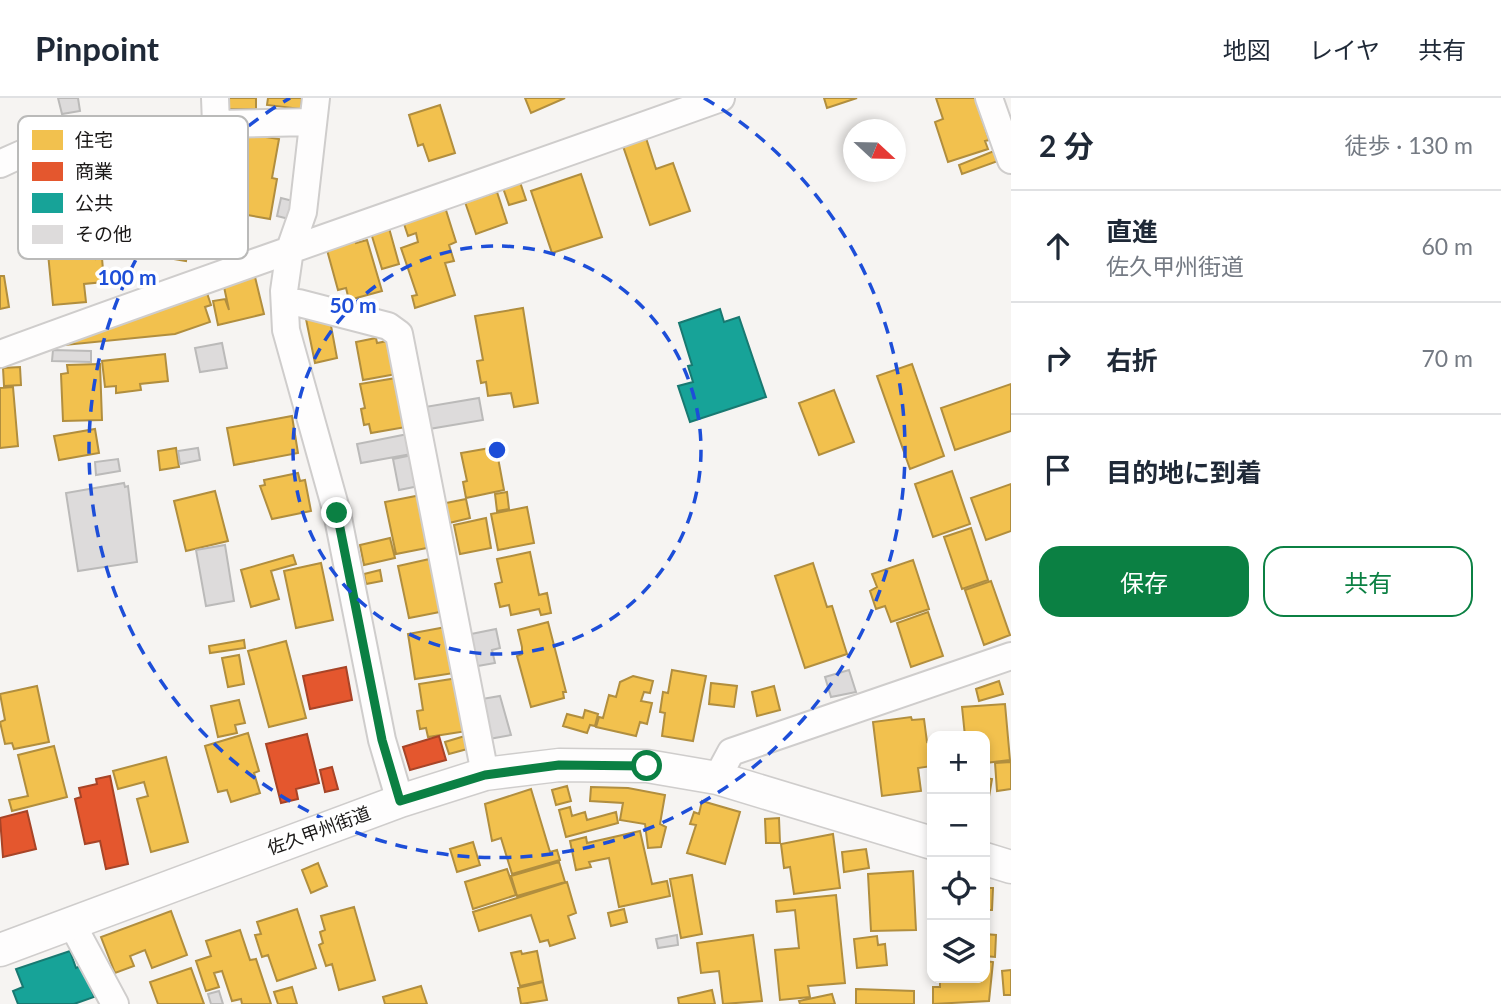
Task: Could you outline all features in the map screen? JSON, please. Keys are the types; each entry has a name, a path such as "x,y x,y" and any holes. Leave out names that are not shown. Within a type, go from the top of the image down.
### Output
{"street":[{"path":"0,354 289,249 721,98"},
{"path":"989,98 1011,160"},
{"path":"216,111 314,110 303,212 289,249 286,330 337,513 382,740 400,801"},
{"path":"0,164 18,158"},
{"path":"285,304 299,303 388,326 399,334 485,775"},
{"path":"717,778 731,752 1011,656"},
{"name":"佐久甲州街道","path":"0,950 400,801 485,775 559,765 647,766 717,778 927,841"},
{"path":"990,861 1011,867"},
{"path":"72,924 115,1004"}],"building: 住宅":[{"path":"229,98 256,98 256,109 229,109"},
{"path":"268,98 302,98 301,109 267,105"},
{"path":"525,98 565,98 531,113"},
{"path":"824,98 857,98 827,108"},
{"path":"936,98 975,98 989,140 985,141 988,149 948,162 935,122 943,119"},
{"path":"440,105 455,153 429,161 423,144 418,146 409,115"},
{"path":"266,130 265,137 279,139 272,178 277,179 270,219 248,215 248,131"},
{"path":"646,138 656,169 673,163 690,211 650,225 623,146"},
{"path":"994,151 998,161 962,174 959,165"},
{"path":"581,174 602,237 552,253 531,191"},
{"path":"519,179 526,200 509,205 502,185"},
{"path":"497,192 507,223 476,234 465,202"},
{"path":"445,207 456,242 449,245 454,261 445,263 455,295 415,308 412,296 417,295 401,248 418,242 416,233 408,236 403,221"},
{"path":"389,228 399,264 382,269 371,233"},
{"path":"355,240 356,243 367,240 382,291 349,300 346,288 338,290 327,250"},
{"path":"49,259 102,259 104,282 84,284 86,302 53,305"},
{"path":"0,276 4,276 9,307 0,309"},
{"path":"255,277 264,314 218,325 213,301 225,299 229,310 224,287 228,286 227,282"},
{"path":"206,290 211,305 205,307 210,322 175,334 65,345 63,338"},
{"path":"523,308 538,403 514,407 511,393 488,396 486,382 481,383 477,361 483,360 475,316"},
{"path":"329,315 337,358 315,363 306,319"},
{"path":"376,338 377,343 393,340 402,373 363,380 356,342"},
{"path":"165,354 168,381 140,384 141,390 116,393 116,386 105,387 102,361"},
{"path":"100,364 102,420 63,421 61,374 68,373 67,365"},
{"path":"912,364 944,456 910,469 877,376"},
{"path":"20,367 21,385 4,386 3,368"},
{"path":"396,378 406,427 371,433 369,424 364,425 361,409 365,408 360,384"},
{"path":"1011,384 1011,431 955,450 941,408"},
{"path":"13,387 18,446 0,448 0,388"},
{"path":"834,390 854,442 819,455 799,403"},
{"path":"292,416 298,453 234,465 227,428"},
{"path":"95,429 99,453 59,460 54,436"},
{"path":"496,447 504,490 466,498 463,482 467,481 461,453"},
{"path":"176,448 179,467 160,470 158,451"},
{"path":"952,471 970,524 933,537 915,484"},
{"path":"298,473 300,481 305,480 311,511 272,519 260,486 265,485 264,480"},
{"path":"1011,484 1011,531 986,540 971,498"},
{"path":"215,491 228,541 186,551 174,501"},
{"path":"507,492 509,509 497,511 495,494"},
{"path":"421,495 432,547 396,554 385,502"},
{"path":"466,499 470,518 445,524 441,504"},
{"path":"527,507 534,543 498,550 491,514"},
{"path":"486,518 491,548 460,554 454,525"},
{"path":"971,528 988,580 962,589 944,537"},
{"path":"390,538 395,558 364,565 360,545"},
{"path":"530,552 539,595 547,593 551,613 541,615 539,609 511,615 509,605 500,607 495,584 502,582 497,559"},
{"path":"293,555 296,564 271,571 279,599 251,607 241,570"},
{"path":"434,558 445,611 409,618 398,566"},
{"path":"913,560 929,609 891,622 885,606 876,609 870,591 877,587 872,574"},
{"path":"321,563 333,620 296,628 284,571"},
{"path":"813,563 827,607 832,606 847,654 805,668 775,576"},
{"path":"380,570 382,581 366,584 364,574"},
{"path":"991,581 1010,635 984,645 965,590"},
{"path":"928,612 943,656 911,667 897,623"},
{"path":"548,622 566,692 563,692 564,698 531,707 517,656 522,654 518,630"},
{"path":"446,627 454,673 415,679 408,634"},
{"path":"244,640 245,648 210,653 209,646"},
{"path":"286,641 306,718 269,727 248,651"},
{"path":"239,655 244,684 228,687 222,658"},
{"path":"672,670 706,676 693,741 662,736 665,713 660,712 663,692 668,693"},
{"path":"633,676 653,681 650,693 644,692 641,701 652,703 647,724 640,722 636,736 596,727 599,717 603,718 609,695 616,697 620,682"},
{"path":"458,678 467,731 428,737 426,728 420,729 417,711 423,710 419,684"},
{"path":"999,681 1003,694 979,701 976,689"},
{"path":"711,683 737,686 734,707 709,704"},
{"path":"37,686 49,742 14,749 12,743 5,744 0,722 5,720 0,694"},
{"path":"774,686 780,710 757,716 752,692"},
{"path":"239,700 245,723 235,725 237,733 218,737 211,706"},
{"path":"1005,704 1010,760 990,762 990,731 964,731 962,707"},
{"path":"585,710 598,714 595,726 590,725 587,733 563,726 567,714 583,718"},
{"path":"911,717 912,720 924,719 927,767 918,768 921,791 882,796 873,722"},
{"path":"248,733 259,771 254,773 260,793 231,802 227,790 218,792 205,746"},
{"path":"468,735 471,748 449,754 445,742"},
{"path":"54,746 67,797 12,811 9,800 28,796 18,755"},
{"path":"166,757 188,842 151,852 137,799 148,796 144,782 118,789 113,771"},
{"path":"1011,762 1011,789 997,791 995,763"},
{"path":"567,786 571,801 556,805 552,790"},
{"path":"591,787 628,788 665,795 660,824 666,827 661,847 648,848 645,824 620,820 623,803 590,801"},
{"path":"531,789 550,852 557,850 560,860 512,874 501,838 492,841 485,804"},
{"path":"702,801 740,812 725,864 687,853 696,825 690,824 694,812 699,814"},
{"path":"570,807 572,816 585,812 587,820 616,812 618,823 566,837 559,810"},
{"path":"779,818 780,843 766,843 765,819"},
{"path":"640,831 652,884 667,881 670,896 619,907 609,858 589,862 591,867 576,870 570,841 586,837 587,843"},
{"path":"833,834 840,888 794,894 790,867 784,868 781,844"},
{"path":"473,842 480,865 457,872 450,849"},
{"path":"866,849 869,868 844,872 842,852"},
{"path":"559,862 565,882 517,896 511,876"},
{"path":"318,863 327,886 311,893 302,870"},
{"path":"507,869 516,895 473,909 465,882"},
{"path":"913,871 916,930 871,931 868,874"},
{"path":"692,875 702,934 681,938 670,879"},
{"path":"567,882 576,913 568,916 575,938 550,946 548,940 540,942 531,915 479,931 473,912"},
{"path":"990,888 993,888 990,910"},
{"path":"836,895 845,983 808,986 810,997 780,1000 775,950 799,948 795,910 777,912 776,901"},
{"path":"354,907 375,980 339,990 332,964 326,966 319,945 323,943 320,932 325,930 321,916"},
{"path":"297,909 316,968 277,981 268,955 262,957 255,935 261,934 257,922"},
{"path":"624,909 627,922 611,926 608,913"},
{"path":"171,911 187,955 152,968 145,950 130,956 134,966 115,973 101,937"},
{"path":"240,930 250,960 256,959 271,1004 242,1004 241,999 232,1001 222,971 214,973 219,987 206,991 196,961 211,956 206,941"},
{"path":"990,934 996,935 995,957 990,956"},
{"path":"753,935 762,1001 723,1004 719,971 701,973 697,943"},
{"path":"877,936 878,945 885,944 887,965 857,968 854,939"},
{"path":"521,951 522,954 537,951 543,981 520,986 511,953"},
{"path":"990,962 993,962 989,1001 933,1004 933,987 940,987 940,983 990,983"},
{"path":"191,968 204,1004 158,1004 150,982"},
{"path":"1011,970 1011,995 1004,995 1002,971"},
{"path":"543,982 547,1000 521,1004 518,988"},
{"path":"421,986 427,1004 385,1004 383,997"},
{"path":"292,987 297,1004 278,1004 274,992"},
{"path":"856,989 914,991 914,1004 856,1004"},
{"path":"712,990 715,1004 679,1004 678,998"},
{"path":"832,994 835,1004 800,1004 799,1001"}],"building: 商業":[{"path":"346,667 352,700 310,709 303,676"},
{"path":"307,734 319,783 296,789 298,799 281,803 266,744"},
{"path":"439,736 446,760 410,770 403,747"},
{"path":"332,767 338,789 325,792 320,770"},
{"path":"110,776 128,864 106,869 100,841 85,844 75,799 81,797 79,788 97,784 96,779"},
{"path":"27,811 36,849 3,857 0,818"}],"building: 公共":[{"path":"720,309 724,322 739,317 766,397 690,422 678,386 693,382 688,366 692,365 679,323"},
{"path":"70,951 76,968 83,965 94,997 74,1004 18,1004 13,991 23,987 16,969"}],"building: その他":[{"path":"58,98 78,98 80,111 62,114"},
{"path":"281,198 293,201 289,219 277,216"},
{"path":"222,343 227,368 200,372 195,348"},
{"path":"53,350 91,351 91,362 52,361"},
{"path":"479,398 483,420 429,429 425,407"},
{"path":"413,433 417,453 361,463 357,444"},
{"path":"198,448 200,460 180,464 178,451"},
{"path":"417,454 424,485 399,490 393,459"},
{"path":"118,459 120,471 96,475 95,462"},
{"path":"124,483 125,487 128,486 137,562 78,571 66,493"},
{"path":"225,545 234,601 206,606 196,550"},
{"path":"496,629 500,648 492,650 495,663 472,667 466,635"},
{"path":"849,670 856,692 831,697 825,677"},
{"path":"500,696 511,735 489,739 482,699"},
{"path":"677,935 678,945 658,948 656,939"},
{"path":"219,991 223,1004 211,1004 208,994"}],"route":[{"path":"337,513 382,740 400,801 485,775 559,765 647,766"}]}
